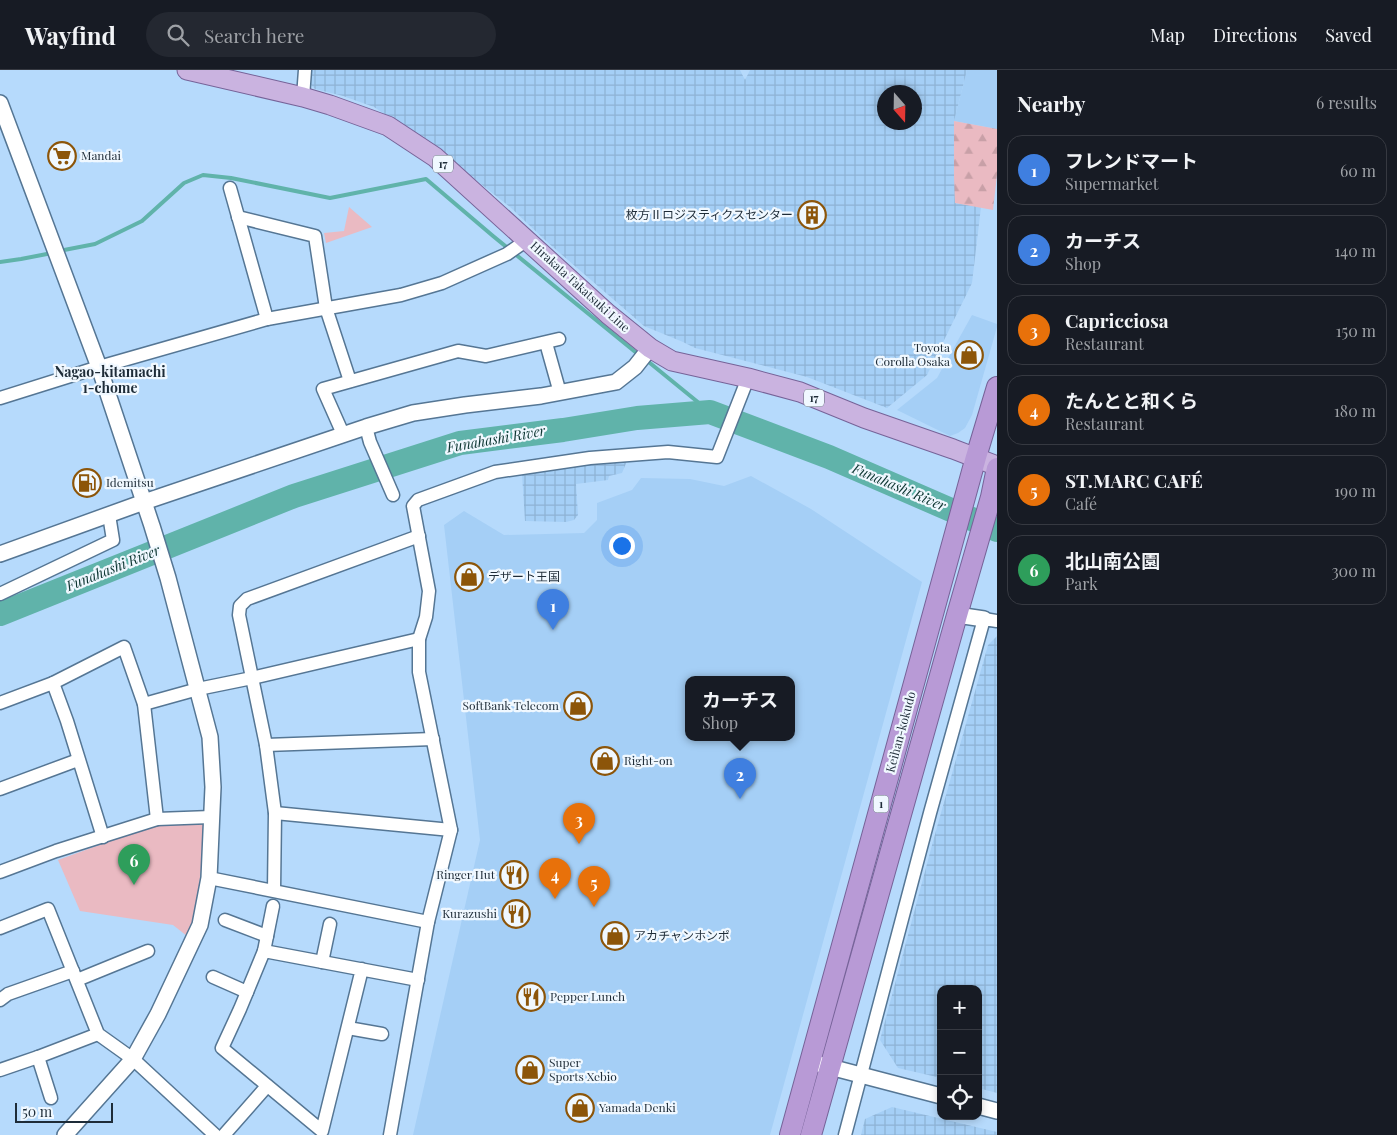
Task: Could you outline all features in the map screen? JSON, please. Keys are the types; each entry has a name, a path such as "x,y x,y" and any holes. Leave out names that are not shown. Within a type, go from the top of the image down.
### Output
{"highway":[{"name":"Keihan-kokudo","path":"811,1135 820,1064 951,547 997,387"},
{"name":"Keihan-kokudo","path":"790,1135 820,1064 991,497 997,467"}],"main road":[{"name":"Hirakata Takatsuki Line","path":"187,70 303,97 388,126 435,157 523,242 650,348 672,361 745,386 800,392 864,418 976,457 997,467"}],"street":[{"path":"303,97 305,70"},
{"path":"0,103 99,367 152,526 210,737 213,787 209,878 200,925 167,997 133,1059 65,1135"},
{"path":"230,188 267,319"},
{"path":"238,217 315,236 326,308 350,381"},
{"path":"0,398 99,367 267,319 401,296 442,283 507,254 523,242"},
{"path":"343,434 323,389 458,351 486,356 559,339"},
{"path":"546,343 560,392"},
{"path":"0,554 144,502 343,434 413,413 465,404 541,396 616,382 635,367 650,348"},
{"path":"390,1135 428,922 451,830 419,672 419,638 426,617 429,591 413,506 418,500 495,472 590,458 668,452 717,458 745,386"},
{"path":"366,427 370,442 392,492"},
{"path":"0,594 113,540 110,515"},
{"path":"274,890 275,813 266,745 239,615 240,606 247,599 419,536"},
{"path":"844,1135 990,620 956,615"},
{"path":"144,704 198,689 419,638"},
{"path":"0,703 53,683 124,648 144,704 157,819"},
{"path":"53,683 67,721 103,837"},
{"path":"266,745 433,739"},
{"path":"0,789 78,760"},
{"path":"275,813 451,830"},
{"path":"0,872 56,851 157,819 211,817"},
{"path":"209,878 428,922"},
{"path":"273,906 264,951 222,1048 323,1133 362,969"},
{"path":"0,928 48,910 98,1034 133,1059 216,1135"},
{"path":"225,920 267,936"},
{"path":"322,962 330,924"},
{"path":"0,1000 8,994 75,976 148,950"},
{"path":"264,951 418,980"},
{"path":"213,977 247,992"},
{"path":"348,1028 382,1034"},
{"path":"0,1070 98,1034"},
{"path":"38,1057 51,1098"},
{"path":"820,1064 937,1095"},
{"path":"224,1135 267,1086"},
{"path":"982,1107 997,1111"}],"shaded area":[{"path":"311,70 740,70 745,80 750,70 967,70 954,121 955,203 981,207 972,283 927,375 887,408 807,377 695,348 644,326 546,241 510,207 444,155 374,107 315,89 309,83"},
{"path":"967,70 997,70 997,129 954,121"},
{"path":"972,315 997,324 997,327 972,415 965,428 950,436 897,410 937,378"},
{"path":"627,461 622,473 609,476 608,480 576,484 578,515 574,520 566,522 525,521 522,474 572,466"},
{"path":"751,476 811,509 922,582 770,1135 413,1135 480,840 444,525 464,511 504,535 584,533 597,520 597,503 632,490 641,478 690,479 724,486"},
{"path":"997,636 997,1093 982,1089 982,985 937,985 937,1077 898,1068 880,1040 988,645"},
{"path":"892,1107 937,1118 937,1120 947,1120 997,1132 997,1135 861,1135 865,1119"}],"green space":[{"path":"954,121 997,129 997,175 993,210 955,203"},
{"path":"349,207 372,227 326,243 324,233 344,231"},
{"path":"200,822 206,825 196,914 187,936 173,925 80,911 58,860 157,824"}],"waterway":[{"path":"59,251 95,244 142,221 184,183 203,175 231,178 330,198 426,179 639,355"},
{"path":"0,262 52,253"},
{"path":"645,359 710,412"},
{"name":"Funahashi River","path":"0,614 294,496 460,443 563,430 637,418 710,412 829,457 997,530"}],"place":[{"name":"Mandai","path":"62,156"},
{"name":"枚方Ⅱロジスティクスセンター","path":"812,215"},
{"name":"Toyota Corolla Osaka","path":"969,355"},
{"name":"Idemitsu","path":"87,483"},
{"name":"デザート王国","path":"469,577"},
{"name":"フレンドマート","path":"553,630"},
{"name":"SoftBank Telecom","path":"578,706"},
{"name":"Right-on","path":"605,761"},
{"name":"カーチス","path":"740,799"},
{"name":"Capricciosa","path":"579,844"},
{"name":"Ringer Hut","path":"514,875"},
{"name":"北山南公園","path":"134,885"},
{"name":"たんとと和くら","path":"555,899"},
{"name":"ST.MARC CAFÉ","path":"594,907"},
{"name":"Kurazushi","path":"516,914"},
{"name":"アカチャンホンポ","path":"615,936"},
{"name":"Pepper Lunch","path":"531,997"},
{"name":"Super Sports Xebio","path":"530,1070"},
{"name":"Yamada Denki","path":"580,1108"}],"district":[{"name":"Nagao-kitamachi 1-chome","path":"110,380"}]}
